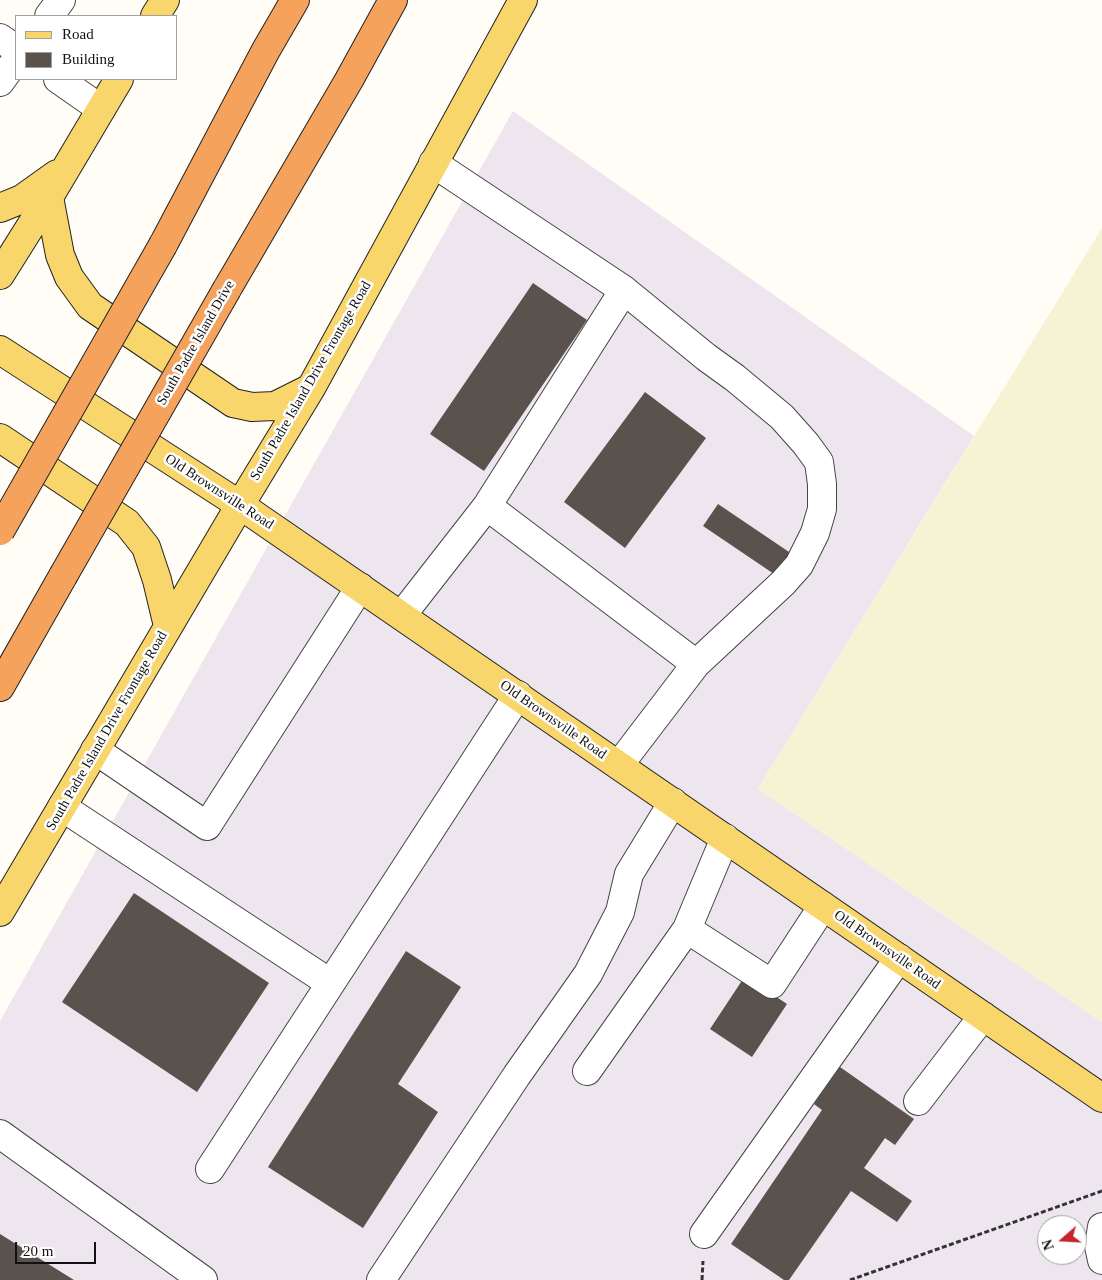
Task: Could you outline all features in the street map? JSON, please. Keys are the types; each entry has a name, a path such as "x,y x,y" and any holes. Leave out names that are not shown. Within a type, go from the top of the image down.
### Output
{"highway":[{"path":"0,531 164,245 291,0"},
{"path":"266,50 295,0"},
{"name":"South Padre Island Drive","path":"0,687 393,0"},
{"path":"348,80 401,0"}],"main road":[{"path":"157,15 165,0"},
{"name":"South Padre Island Drive Frontage Road","path":"0,912 311,388 523,0"},
{"path":"0,275 118,80"},
{"path":"0,208 22,199 66,168"},
{"path":"49,197 60,254 69,277 90,306 232,403 252,407 275,406 311,388"},
{"name":"Old Brownsville Road","path":"0,350 240,505 1102,1098"},
{"path":"0,438 127,523 146,547 157,580 168,626"}],"lane":[{"path":"50,15 61,0"},
{"path":"0,38 15,48"},
{"path":"0,82 15,61"},
{"path":"59,80 101,109"},
{"path":"433,164 624,290 782,417 819,462 822,484 822,509 815,533 799,565 783,583 696,664 619,765"},
{"path":"402,616 487,506 624,290"},
{"path":"487,506 696,664"},
{"path":"95,750 207,826 360,587"},
{"path":"210,1169 518,695"},
{"path":"381,1280 517,1075 588,974 620,912 628,874 673,802"},
{"path":"62,807 330,984"},
{"path":"587,1071 687,929 725,838"},
{"path":"687,929 772,984 823,906"},
{"path":"704,1234 899,958"},
{"path":"918,1101 983,1016"},
{"path":"0,1134 203,1280"},
{"path":"1102,1227 1099,1246 1102,1260"}],"path":[{"path":"850,1280 1102,1191"}],"shaded area":[{"path":"513,111 974,436 758,789 1102,1022 1102,1280 0,1280 0,1021"},
{"path":"1102,228 1102,1022 758,789"}],"building":[{"path":"533,283 587,320 484,471 430,434"},
{"path":"645,392 706,438 625,548 564,502"},
{"path":"718,504 792,554 777,576 703,526"},
{"path":"134,893 269,983 197,1092 62,1002"},
{"path":"406,951 461,987 398,1084 438,1112 363,1228 268,1167"},
{"path":"745,976 787,1004 752,1057 710,1029"},
{"path":"840,1067 914,1119 895,1145 885,1138 864,1168 912,1201 897,1222 851,1191 789,1280 784,1280 731,1244 822,1110 814,1104"},
{"path":"0,1234 74,1280 0,1280"}]}
